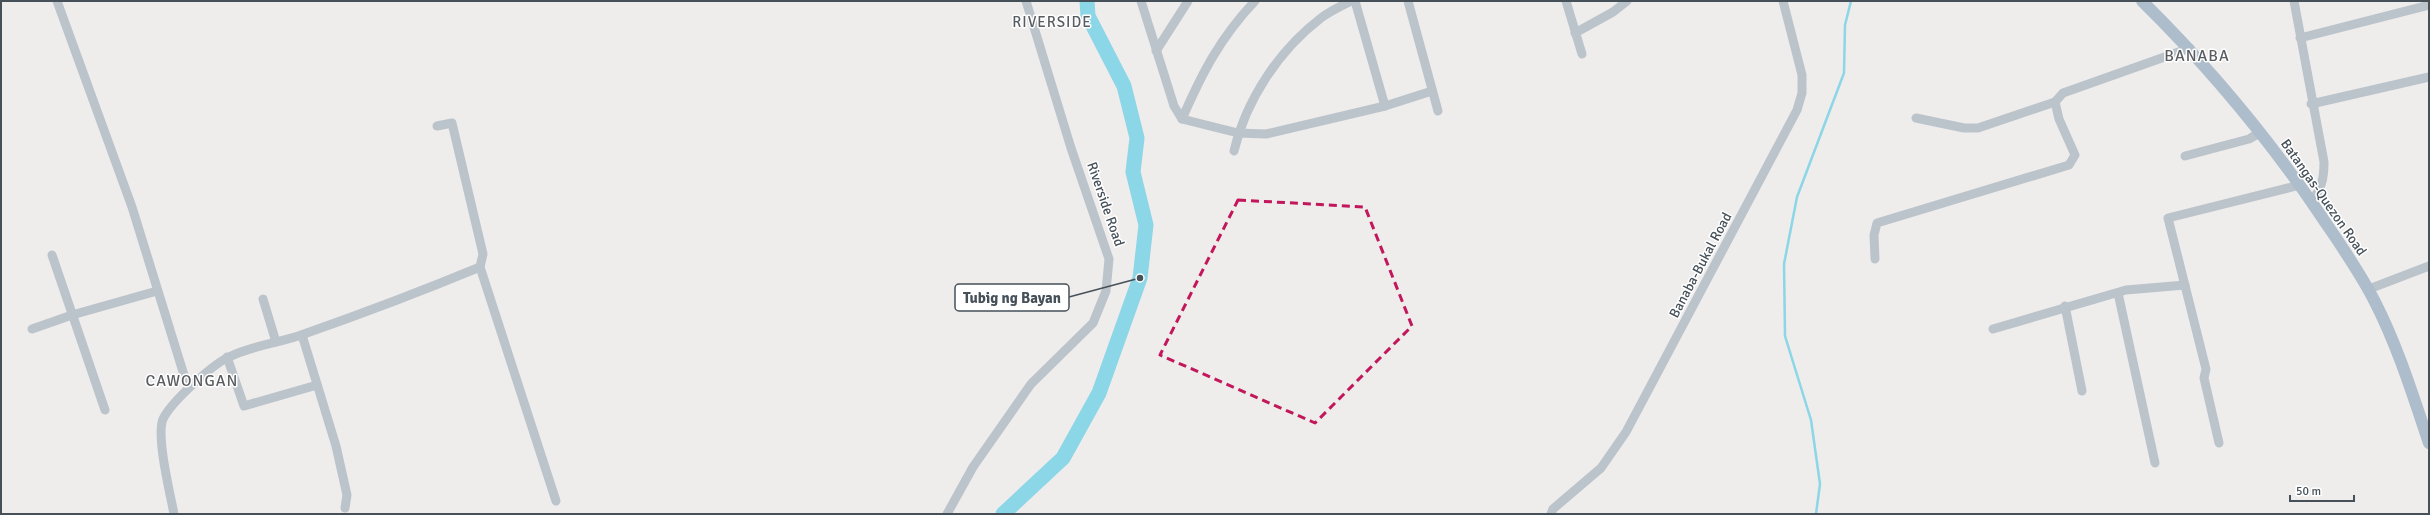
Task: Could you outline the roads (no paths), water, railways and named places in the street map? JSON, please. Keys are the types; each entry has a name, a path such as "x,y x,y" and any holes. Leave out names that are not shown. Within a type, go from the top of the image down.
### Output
{"main road":[{"name":"Batangas-Quezon Road","path":"2142,1 2190,48 2261,132 2311,201 2368,289 2401,362 2429,443"}],"street":[{"path":"57,1 132,207 188,388"},
{"name":"Riverside Road","path":"947,514 973,467 1031,384 1094,323 1106,291 1109,259 1072,148 1026,1"},
{"path":"1141,1 1174,106 1182,119 1238,132 1266,134 1385,106 1432,91"},
{"path":"1156,51 1188,1"},
{"path":"1182,119 1197,82 1217,46 1255,1"},
{"path":"1234,151 1238,132 1255,95 1299,36 1323,17 1351,1"},
{"path":"1354,1 1385,106"},
{"path":"1408,1 1438,111"},
{"path":"1566,1 1582,54"},
{"path":"1576,33 1613,12 1627,1"},
{"name":"Banaba-Bukal Road","path":"1552,514 1553,509 1601,468 1626,432 1797,110 1802,93 1802,75 1783,1"},
{"path":"2294,1 2324,162 2324,179 2317,194 2311,201"},
{"path":"2300,38 2429,5"},
{"path":"1916,118 1964,128 1978,128 2056,102 2063,94 2190,48"},
{"path":"2312,104 2429,77"},
{"path":"1875,259 1874,235 1877,223 2069,165 2075,155 2059,119 2056,102"},
{"path":"437,126 452,123 483,254 480,267 556,502"},
{"path":"2185,156 2249,139 2261,132"},
{"path":"2219,443 2204,378 2206,369 2168,218 2300,185"},
{"path":"52,255 106,410"},
{"path":"2368,289 2429,266"},
{"path":"174,514 160,432 163,419 188,388 227,357 248,349 302,335 409,296 480,267"},
{"path":"1993,329 2065,306 2126,290 2185,285"},
{"path":"32,330 72,315 157,291"},
{"path":"2118,293 2155,463"},
{"path":"263,299 276,342"},
{"path":"2065,306 2082,392"},
{"path":"302,335 336,446 347,495 345,508"},
{"path":"227,357 244,406 317,385"}],"waterway":[{"path":"1003,514 1063,458 1099,393 1140,278 1146,225 1133,172 1137,138 1124,86 1088,16 1087,1"},
{"path":"1816,514 1820,484 1811,420 1785,336 1784,264 1797,197 1844,73 1845,25 1851,1"}],"place":[{"name":"Tubig ng Bayan","path":"1140,278"}],"district":[{"name":"RIVERSIDE","path":"1052,22"},
{"name":"BANABA","path":"2197,55"},
{"name":"CAWONGAN","path":"192,380"}]}
